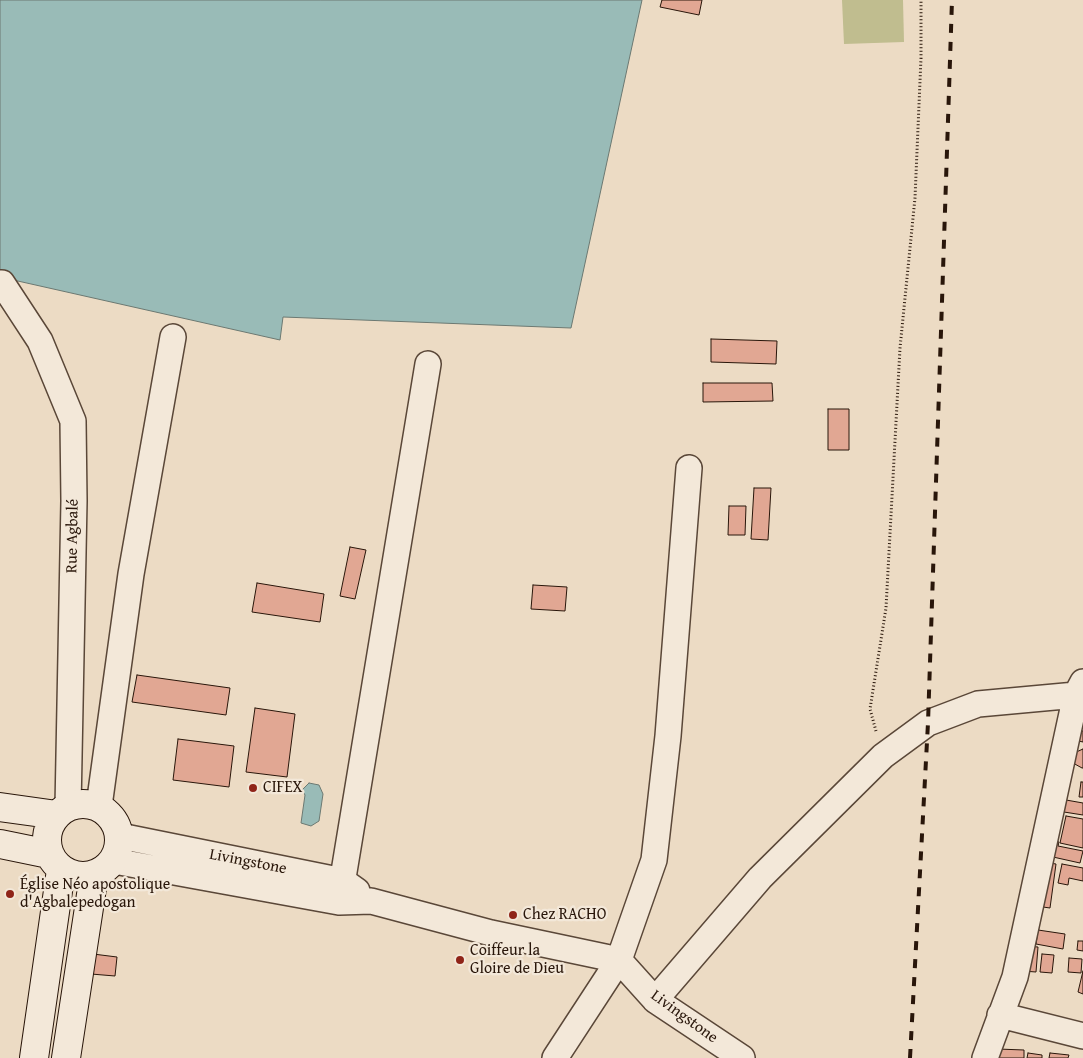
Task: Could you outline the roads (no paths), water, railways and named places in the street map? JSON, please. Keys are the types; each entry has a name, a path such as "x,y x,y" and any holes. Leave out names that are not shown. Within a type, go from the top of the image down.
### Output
{"street":[{"name":"Rue Agbalé","path":"2,283 40,341 73,421 74,502 62,811"},
{"path":"99,806 131,574 173,336"},
{"path":"341,891 428,364"},
{"path":"555,1058 619,960 654,860 668,736 689,468"},
{"path":"655,1000 760,878 883,756 928,723 978,704 1081,691 1015,977 985,1058"},
{"path":"0,806 62,811 82,804 99,806 116,823 66,1058"},
{"path":"34,1058 55,862 46,840 49,827 62,811"},
{"path":"0,844 55,862 77,876 109,857"},
{"name":"Livingstone","path":"109,857 341,891 371,901 491,933 619,960 655,1000 742,1058"},
{"path":"1000,1015 1083,1036"}],"water":[{"path":"0,0 642,0 571,328 283,317 280,340 0,277"},
{"path":"309,783 319,785 323,794 319,821 311,826 301,823 305,795 302,790"}],"railway":[{"path":"910,1058 928,723 952,0"}],"place":[{"name":"CIFEX","path":"253,788"},
{"name":"Église Néo apostolique d'Agbalepedogan","path":"10,894"},
{"name":"Chez RACHO","path":"513,915"},
{"name":"Coiffeur la Gloire de Dieu","path":"460,960"}]}
